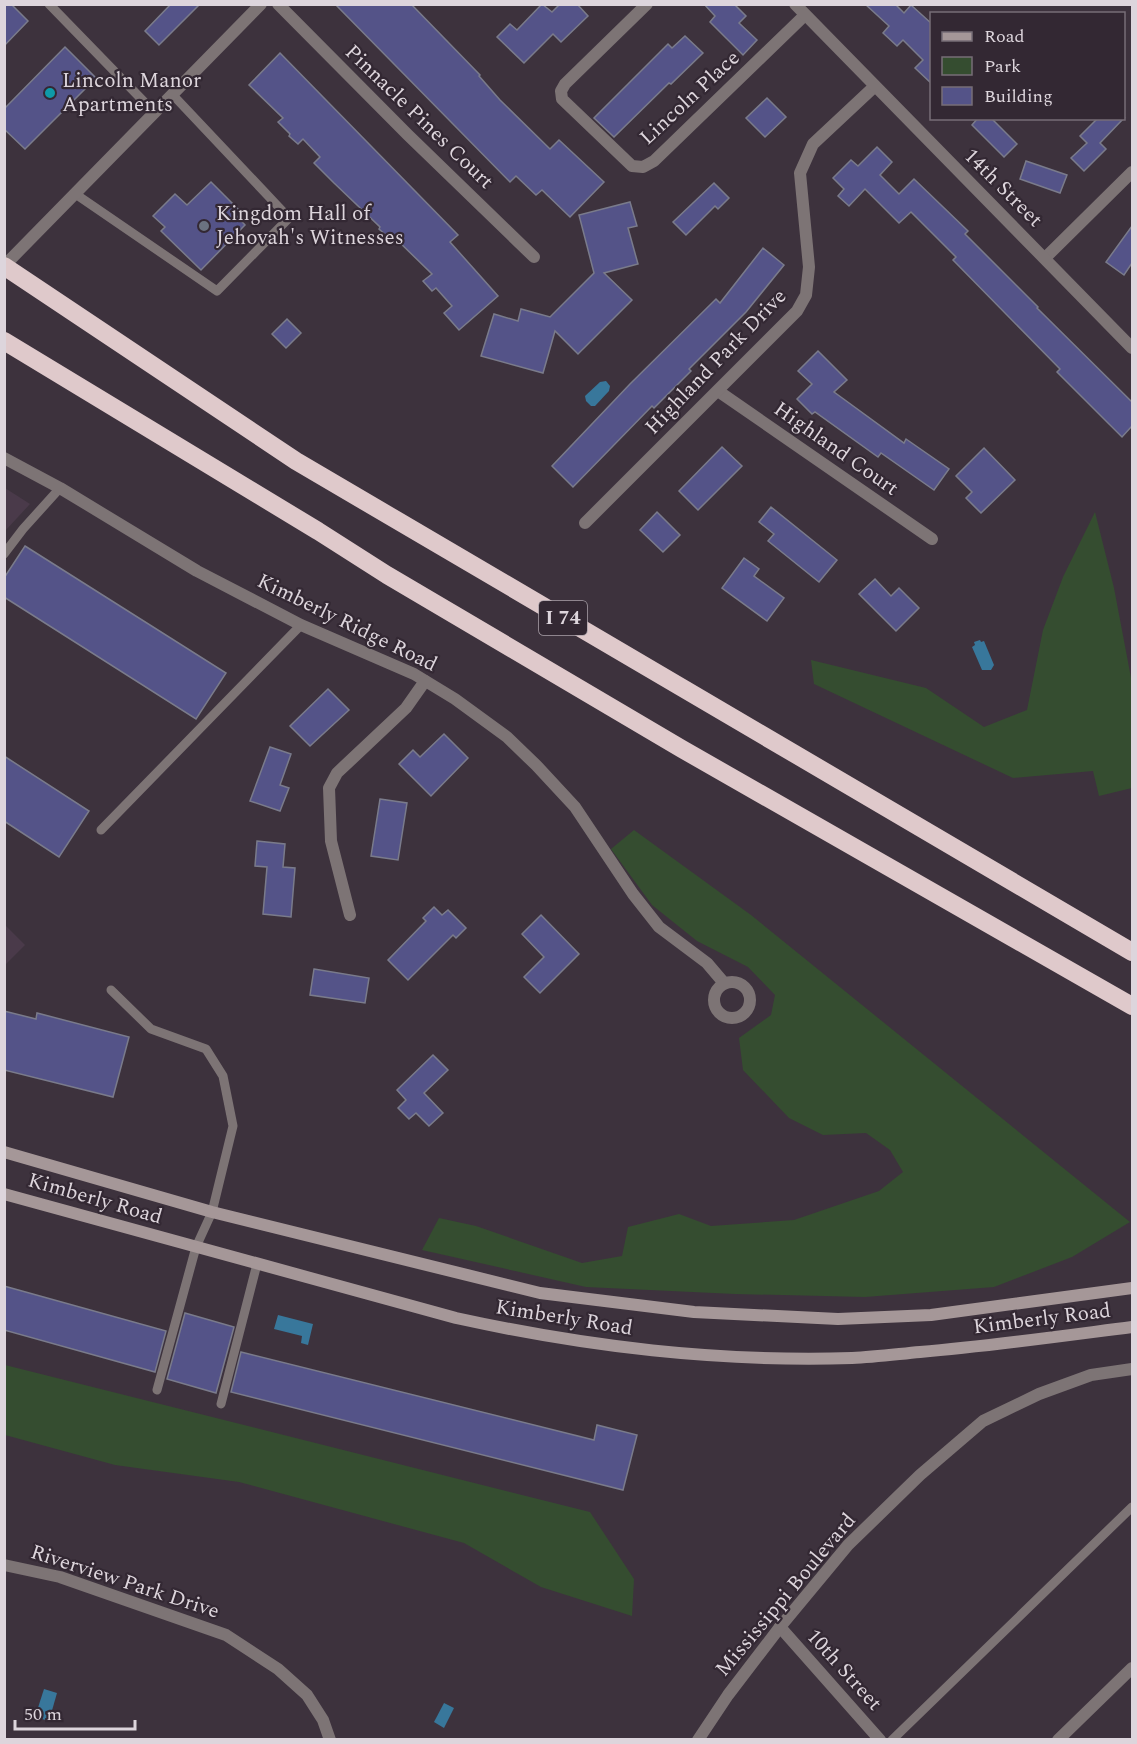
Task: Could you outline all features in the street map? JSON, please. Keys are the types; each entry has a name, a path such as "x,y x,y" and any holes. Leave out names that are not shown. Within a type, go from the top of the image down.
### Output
{"highway":[{"name":"I 74","path":"4,266 306,467 1132,952"},
{"name":"I 74","path":"4,339 387,575 682,749 1132,1006"}],"main road":[{"name":"Kimberly Road","path":"4,1152 212,1212 540,1293 694,1312 838,1319 931,1315 1132,1288"},
{"name":"Kimberly Road","path":"4,1194 456,1318 530,1334 621,1348 708,1356 854,1358 977,1347 1132,1328"}],"street":[{"path":"4,266 261,4"},
{"name":"Pinnacle Pines Court","path":"278,4 408,135 534,256"},
{"name":"Lincoln Place","path":"647,4 565,84 561,91 562,99 632,166 643,166 654,161 805,15"},
{"name":"14th Street","path":"795,4 1132,348"},
{"name":"Highland Park Drive","path":"585,524 797,311 806,295 809,267 800,172 813,144 875,86"},
{"path":"1045,258 1132,172"},
{"name":"Highland Court","path":"718,392 932,539"},
{"name":"Kimberly Ridge Road","path":"4,458 60,488 197,571 302,625 414,674 507,737 574,807 633,894 659,927 707,963 724,983"},
{"path":"350,915 331,841 329,788 337,773 406,708 425,681"},
{"name":"Mississippi Boulevard","path":"698,1740 728,1695 780,1627 848,1545 920,1475 983,1421 1039,1394 1091,1375 1132,1370"},
{"name":"Riverview Park Drive","path":"4,1565 60,1577 226,1635 278,1669 307,1695 323,1720 330,1740"},
{"name":"10th Street","path":"780,1627 880,1740"},
{"path":"1058,1740 1132,1668"}],"lane":[{"path":"49,4 154,112"},
{"path":"74,193 217,291 289,218 172,94"},
{"path":"4,554 60,488"},
{"path":"101,830 302,625"},
{"path":"111,990 151,1029 206,1049 223,1076 232,1126 212,1212 196,1247 157,1390"},
{"path":"221,1404 257,1264"},
{"path":"892,1740 1132,1507"}],"shaded area":[{"path":"5,488 30,504 4,531"},
{"path":"5,925 25,945 4,965"}],"green space":[{"path":"1095,512 1114,588 1132,683 1132,788 1099,796 1093,771 1013,778 814,684 811,660 926,688 984,727 1027,710 1043,630 1063,577"},
{"path":"634,830 751,915 1130,1222 1072,1257 994,1287 865,1297 586,1287 422,1250 439,1218 476,1226 582,1263 622,1256 628,1227 679,1214 711,1226 794,1220 879,1191 903,1172 890,1150 866,1133 823,1135 789,1118 743,1070 739,1038 771,1015 775,995 748,967 697,941 652,905 611,849"},
{"path":"5,1365 590,1512 634,1579 632,1616 541,1587 464,1543 239,1482 115,1465 5,1435"}],"water":[{"path":"606,381 610,386 609,391 595,406 591,406 585,396 600,382"},
{"path":"984,641 994,665 991,670 982,670 972,647 975,645 974,642"},
{"path":"278,1315 313,1324 308,1345 301,1343 302,1336 274,1329"},
{"path":"44,1689 57,1693 49,1721 35,1717"},
{"path":"444,1703 454,1708 444,1728 434,1722"}],"building":[{"name":"Lincoln Manor Apartments","path":"4,4 11,4 28,21 4,46"},
{"path":"171,4 200,4 159,45 145,31"},
{"path":"335,4 411,4 480,75 500,100 550,149 559,140 604,182 570,217 542,190 536,195 516,176 510,182"},
{"path":"542,4 552,12 560,4 577,4 588,16 561,42 553,34 524,63 497,37 510,24 517,30"},
{"path":"704,4 734,4 746,16 739,23 757,40 743,55 710,22 715,16"},
{"path":"865,4 895,4 904,13 911,5 930,22 930,82 915,68 923,60 903,40 897,46 883,33 889,26"},
{"path":"685,36 703,53 614,137 594,118 668,44 672,48"},
{"name":"Lincoln Manor Apartments","path":"65,47 96,78 25,149 4,129 4,109"},
{"path":"280,53 458,235 450,242 498,296 459,330 444,313 452,306 436,288 432,291 423,281 432,274 392,235 389,238 379,229 380,227 314,163 320,157 303,139 298,144 289,136 290,134 278,122 283,118 249,85"},
{"path":"767,98 786,117 765,137 746,118"},
{"path":"976,120 993,120 1017,144 1004,157 972,125"},
{"path":"1096,120 1122,120 1100,143 1106,149 1084,171 1071,158 1087,143 1080,136"},
{"path":"877,147 892,162 880,175 899,194 914,179 968,231 965,234 1132,402 1132,426 1122,437 1057,372 1060,369 953,260 956,257 911,212 899,223 865,189 849,206 838,196 844,189 833,178 851,160 858,166"},
{"path":"1026,161 1067,175 1060,193 1020,179"},
{"name":"Kingdom Hall of Jehovah's Witnesses","path":"211,182 238,209 234,213 245,225 201,270 161,231 165,227 153,216 175,194 187,205"},
{"path":"714,183 729,198 718,209 715,206 686,235 673,222"},
{"path":"630,202 637,226 628,228 638,264 604,273 632,300 578,354 555,331 543,373 481,356 494,314 518,321 521,309 550,317 594,273 579,215"},
{"path":"1132,226 1132,263 1124,275 1106,262"},
{"path":"763,248 784,265 746,312 689,369 691,371 654,408 652,406 573,487 552,466 630,384 716,299 720,303"},
{"path":"287,319 301,333 286,348 272,334"},
{"path":"818,351 847,380 834,392 904,443 906,439 949,469 934,490 881,453 878,457 815,412 812,414 797,399 812,384 798,371"},
{"path":"722,447 742,466 698,510 679,491"},
{"path":"984,448 1015,480 981,513 966,498 972,492 956,476"},
{"path":"771,507 837,560 819,582 768,541 774,534 759,522"},
{"path":"657,512 680,535 663,552 640,530"},
{"path":"25,546 226,673 196,719 4,597 4,578"},
{"path":"744,558 759,569 754,576 784,598 767,621 722,588"},
{"path":"875,579 891,596 899,588 919,608 896,631 859,594"},
{"path":"328,689 349,710 310,746 290,726"},
{"path":"444,734 468,758 431,796 399,764 413,750 420,757"},
{"path":"270,747 291,754 280,785 289,788 280,811 250,801"},
{"path":"4,756 89,811 59,857 4,821"},
{"path":"380,799 407,803 398,860 371,856"},
{"path":"257,841 285,844 283,867 295,868 291,917 263,914 267,867 255,866"},
{"path":"434,907 442,915 448,910 466,928 456,938 453,935 408,980 388,960 426,921 423,918"},
{"path":"541,915 579,954 540,993 524,977 544,957 522,934"},
{"path":"314,969 369,978 365,1003 310,995"},
{"path":"4,1011 36,1019 37,1013 129,1037 113,1097 4,1070"},
{"path":"433,1055 448,1070 424,1093 443,1113 429,1126 416,1113 409,1119 398,1108 406,1100 397,1090"},
{"path":"4,1286 166,1331 155,1372 4,1330"},
{"path":"185,1313 234,1327 216,1393 167,1379"},
{"path":"241,1352 594,1440 597,1425 637,1435 623,1490 231,1392"}],"place":[{"name":"Lincoln Manor Apartments","path":"50,93"},
{"name":"Kingdom Hall of Jehovah's Witnesses","path":"204,226"}]}
